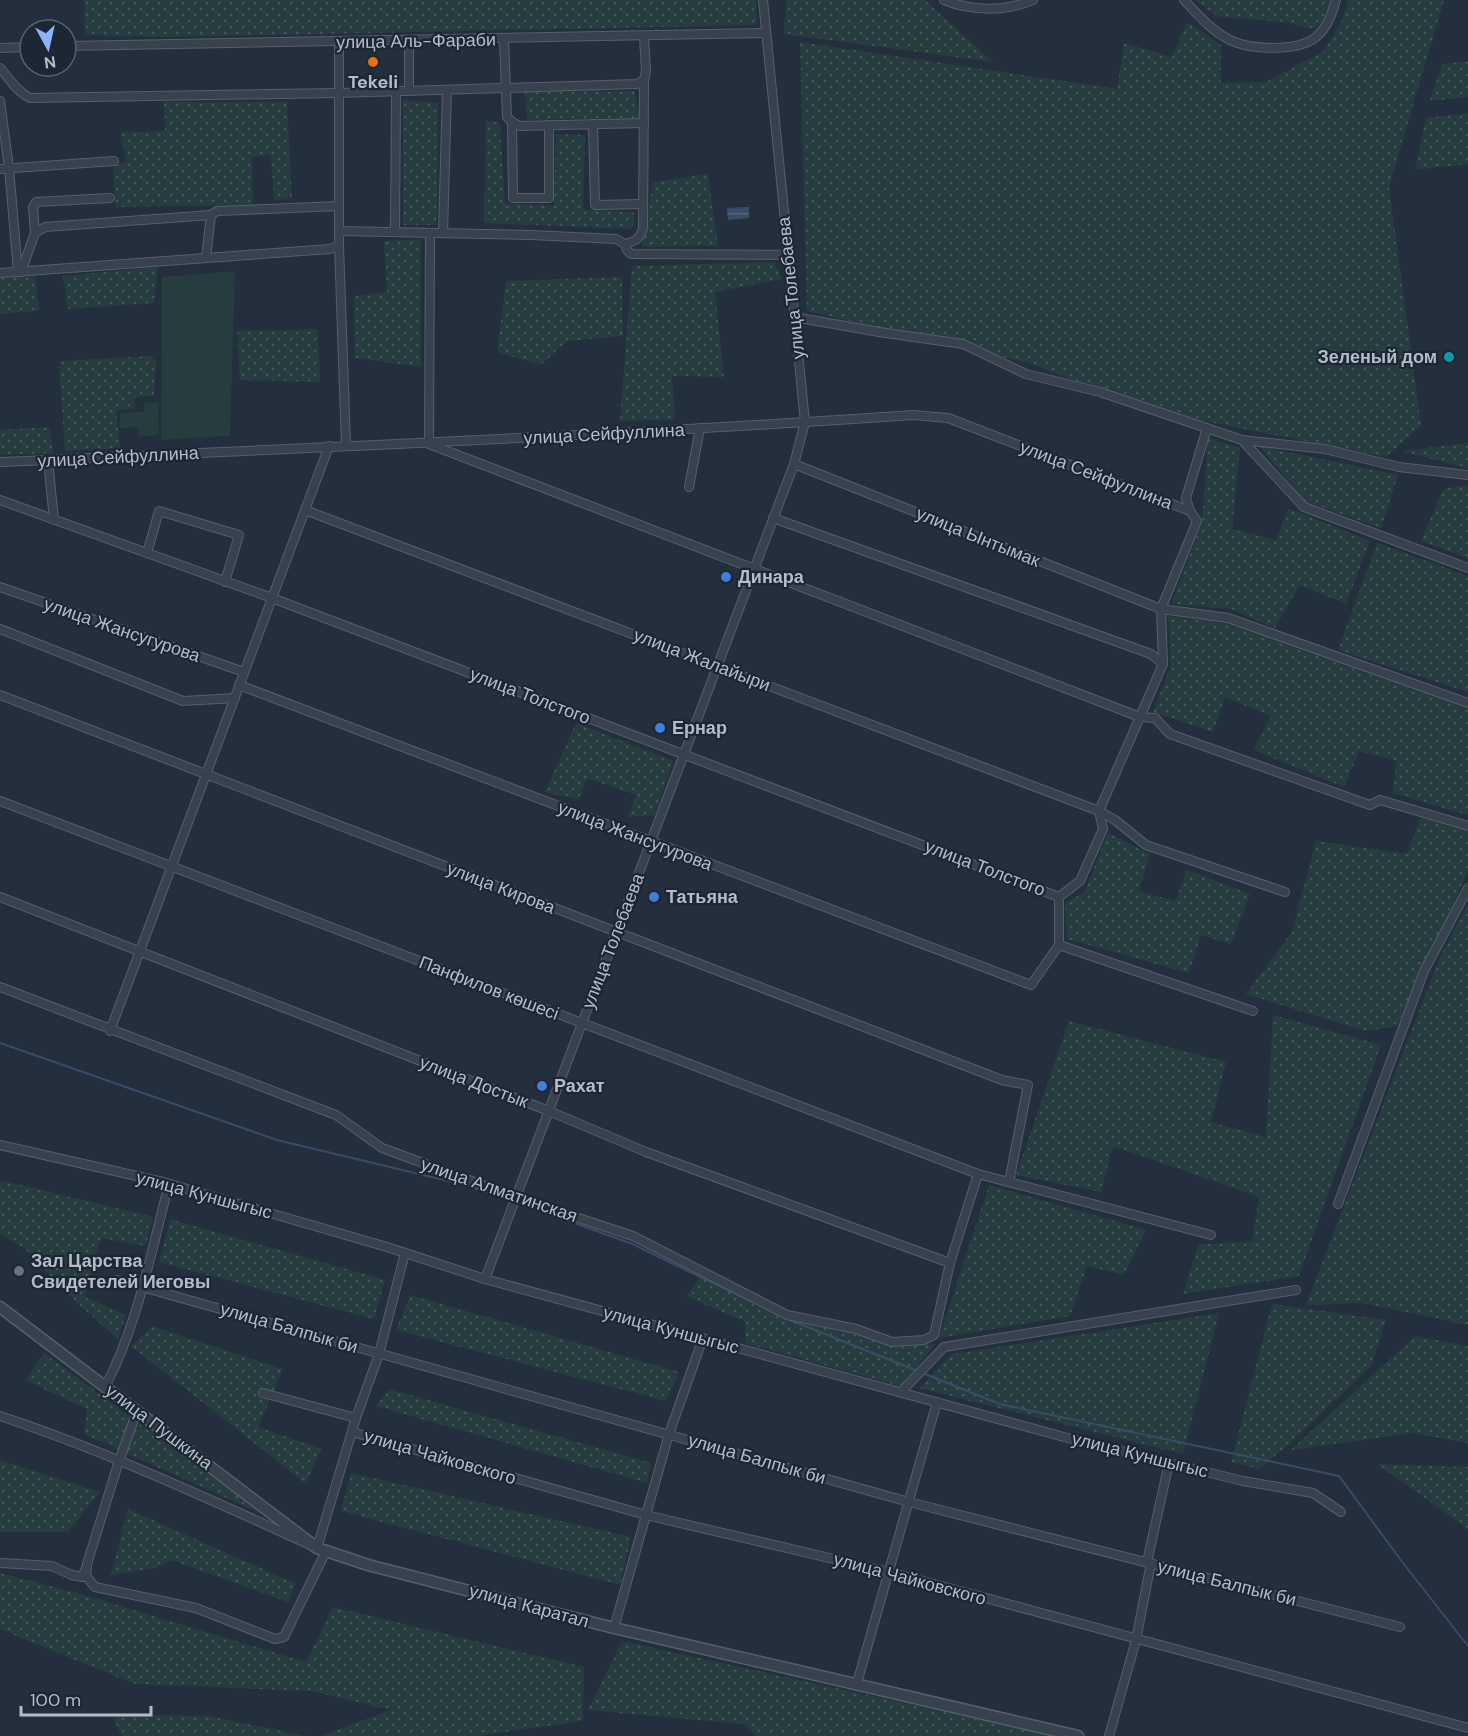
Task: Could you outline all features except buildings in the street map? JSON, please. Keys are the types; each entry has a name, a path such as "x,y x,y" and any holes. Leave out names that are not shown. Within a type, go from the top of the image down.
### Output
{"street":[{"name":"улица Толебаева","path":"485,1279 794,464 805,422 763,0"},
{"path":"944,0 963,6 989,9 1008,7 1033,0"},
{"path":"1185,0 1209,26 1231,41 1261,47 1292,47 1316,37 1330,19 1336,0"},
{"name":"улица Аль-Фараби","path":"78,46 766,33"},
{"path":"339,231 531,235 616,239 625,244 635,242 640,237 643,228 644,80 646,71 644,37"},
{"path":"504,39 507,117 512,122 520,126 644,123"},
{"path":"409,41 409,91"},
{"path":"339,42 339,245 346,446"},
{"path":"0,48 18,47"},
{"path":"0,68 14,87 30,98 396,92 637,84 644,80"},
{"path":"443,233 447,90"},
{"path":"395,232 396,92"},
{"path":"0,101 5,169 20,272"},
{"path":"512,122 513,198 549,198 549,125"},
{"path":"593,124 595,205 643,204"},
{"path":"5,169 114,161"},
{"path":"20,272 35,233 33,207 36,201 110,198"},
{"path":"35,233 45,227 211,215 217,211 339,206"},
{"path":"206,258 211,215"},
{"path":"430,233 429,444 1140,717 1155,718 1170,734 1370,805 1380,800 1468,825"},
{"path":"625,244 631,254 788,255"},
{"path":"0,273 330,249 339,245"},
{"path":"794,317 963,344 1026,374 1100,392 1242,440 1325,449 1400,467 1468,475"},
{"name":"улица Сейфуллина","path":"0,462 329,446 429,444 913,415 948,418 1190,511"},
{"path":"689,487 700,428"},
{"path":"1207,428 1186,498 1190,511 1197,521 1161,609 1163,664 1099,811 1103,829 1080,881 1059,897 1059,945 1253,1011"},
{"path":"1242,440 1304,507 1468,568"},
{"path":"110,1031 329,446"},
{"path":"48,460 54,520"},
{"name":"улица Ынтымак","path":"794,464 1161,609 1228,618 1468,703"},
{"name":"улица Толстого","path":"0,500 272,598 1059,897"},
{"name":"улица Жалайыри","path":"305,510 1099,811 1115,820 1146,845 1286,892"},
{"path":"147,553 159,511 239,535 225,582"},
{"path":"773,518 1151,654 1163,664"},
{"name":"улица Жансугурова","path":"0,587 244,672"},
{"path":"0,629 183,701 235,698"},
{"name":"улица Жансугурова","path":"239,685 1032,985 1059,945"},
{"name":"улица Кирова","path":"0,694 1002,1080 1028,1085 1009,1182"},
{"name":"Панфилов көшесі","path":"0,801 978,1174 1211,1235"},
{"path":"1338,1204 1424,971 1468,888"},
{"name":"улица Достык","path":"0,897 658,1156 950,1263"},
{"name":"улица Алматинская","path":"0,987 110,1031 336,1115 382,1148 515,1197 633,1236 786,1315 856,1329 892,1342 924,1340 934,1335 950,1263"},
{"name":"улица Куншыгыс","path":"0,1145 169,1184 405,1253 485,1279 937,1402 1243,1481 1313,1493 1341,1512"},
{"path":"950,1263 978,1174"},
{"path":"105,1387 119,1361 142,1287 169,1184"},
{"path":"87,1564 86,1576 95,1587 196,1608 275,1639 284,1637 321,1549 356,1418 379,1354 405,1253"},
{"name":"улица Балпык би","path":"117,1280 909,1502 1400,1627"},
{"path":"901,1392 944,1347 1296,1290"},
{"name":"улица Пушкина","path":"0,1307 321,1549"},
{"path":"614,1628 669,1434 703,1338"},
{"path":"263,1393 356,1418"},
{"path":"857,1683 937,1402"},
{"path":"0,1563 52,1566 82,1577 119,1461 138,1411"},
{"name":"улица Каратал","path":"0,1416 56,1435 119,1461 321,1549 368,1564 614,1628 1078,1736"},
{"name":"улица Чайковского","path":"352,1432 646,1515 889,1572 1468,1728"},
{"path":"1109,1736 1136,1640 1169,1462"}],"green space":[{"path":"84,0 756,0 757,25 162,37 85,35"},
{"path":"786,0 925,0 993,62 784,34"},
{"path":"1196,0 1330,1 1329,15 1320,25 1311,29 1285,22 1220,17 1211,13"},
{"path":"1349,0 1444,0 1389,187 1421,425 1386,457 1158,412 1029,363 807,311 800,42 1117,89 1124,43 1172,57 1187,22 1221,45 1221,83 1266,82 1324,51 1343,18"},
{"path":"1468,61 1468,97 1430,101 1442,64"},
{"path":"635,91 639,118 527,120 525,92"},
{"path":"403,100 438,103 437,225 403,225"},
{"path":"164,102 287,102 292,199 274,200 271,155 252,157 253,205 115,207 113,167 126,161 121,132 165,131"},
{"path":"1468,113 1468,164 1415,170 1426,118"},
{"path":"486,120 500,123 505,203 554,206 556,134 585,135 583,209 635,213 632,229 484,223"},
{"path":"708,174 718,246 642,247 653,182"},
{"path":"421,239 421,367 355,358 354,296 387,292 384,241"},
{"path":"774,262 782,279 715,292 724,377 672,376 675,420 620,421 632,266"},
{"path":"158,267 154,303 68,309 63,276"},
{"path":"235,271 230,436 161,440 162,277"},
{"path":"35,274 39,311 0,314 0,278"},
{"path":"622,277 623,336 567,341 541,365 497,352 506,281"},
{"path":"318,329 320,382 240,380 237,331"},
{"path":"150,356 156,361 154,395 134,398 135,408 116,410 120,448 65,451 59,361"},
{"path":"158,402 159,435 139,436 138,427 120,428 120,413 144,412 144,403"},
{"path":"49,427 53,453 0,455 0,430"},
{"path":"1208,438 1240,448 1232,529 1276,540 1288,508 1370,541 1346,604 1300,585 1275,628 1231,609 1171,604 1202,523"},
{"path":"1468,443 1468,469 1402,451"},
{"path":"1259,446 1398,475 1381,528 1304,501"},
{"path":"1468,485 1468,558 1421,541 1443,489"},
{"path":"1377,543 1468,576 1468,692 1338,650"},
{"path":"1168,616 1228,624 1468,709 1468,815 1392,793 1397,761 1359,751 1344,787 1253,750 1271,716 1225,697 1213,732 1153,712 1171,665"},
{"path":"576,723 673,761 655,815 628,817 636,795 587,778 579,800 545,792"},
{"path":"1421,817 1468,832 1468,871 1397,1026 1365,1031 1246,994 1292,932 1316,841 1407,854"},
{"path":"1108,833 1150,854 1139,891 1175,901 1187,870 1250,894 1231,944 1201,935 1189,973 1067,939 1065,902 1084,893"},
{"path":"1468,904 1468,1325 1361,1303 1306,1305 1439,959"},
{"path":"1273,1015 1381,1045 1299,1276 1183,1294 1198,1245 1252,1241 1259,1197 1113,1146 1101,1192 1016,1175 1069,1021 1226,1062 1211,1122 1266,1137"},
{"path":"0,1180 153,1217 146,1246 101,1238 85,1297 126,1315 118,1339 76,1302 26,1250 0,1234"},
{"path":"989,1185 1146,1230 1124,1275 1087,1266 1070,1316 939,1338"},
{"path":"170,1219 385,1280 374,1319 159,1262"},
{"path":"700,1277 783,1319 858,1335 896,1347 936,1344 900,1386 745,1343 745,1322 686,1296"},
{"path":"410,1295 679,1372 666,1401 396,1330"},
{"path":"1272,1304 1386,1320 1371,1366 1286,1447 1259,1469 1231,1462"},
{"path":"1219,1313 1183,1454 919,1388 952,1354"},
{"path":"152,1326 283,1369 258,1427 321,1449 306,1484 131,1346"},
{"path":"1415,1336 1468,1346 1468,1443 1412,1433 1291,1450"},
{"path":"44,1353 262,1514 84,1434 87,1409 25,1380"},
{"path":"389,1389 651,1463 647,1483 376,1406"},
{"path":"0,1460 100,1492 68,1532 0,1532"},
{"path":"1377,1464 1468,1467 1468,1529"},
{"path":"351,1473 631,1537 620,1585 341,1511"},
{"path":"128,1509 296,1584 288,1602 171,1560 155,1568 111,1575"},
{"path":"0,1573 81,1594 306,1662 333,1607 584,1667 583,1721 475,1736 320,1736 391,1710 311,1691 134,1684 0,1629"},
{"path":"622,1641 1053,1736 756,1736 743,1724 588,1710"},
{"path":"111,1714 209,1716 306,1736 122,1736"}],"water":[{"path":"749,207 749,218 728,220 727,208"}],"waterway":[{"path":"0,1043 277,1140 469,1186 512,1201"},
{"path":"518,1203 630,1243 777,1314"},
{"path":"785,1318 1000,1404 1339,1476 1468,1646"}],"place":[{"name":"Tekeli","path":"373,62"},
{"name":"Зеленый дом","path":"1449,357"},
{"name":"Динара","path":"726,577"},
{"name":"Ернар","path":"660,728"},
{"name":"Татьяна","path":"654,897"},
{"name":"Рахат","path":"542,1086"},
{"name":"Зал Царства Свидетелей Иеговы","path":"19,1271"}]}
